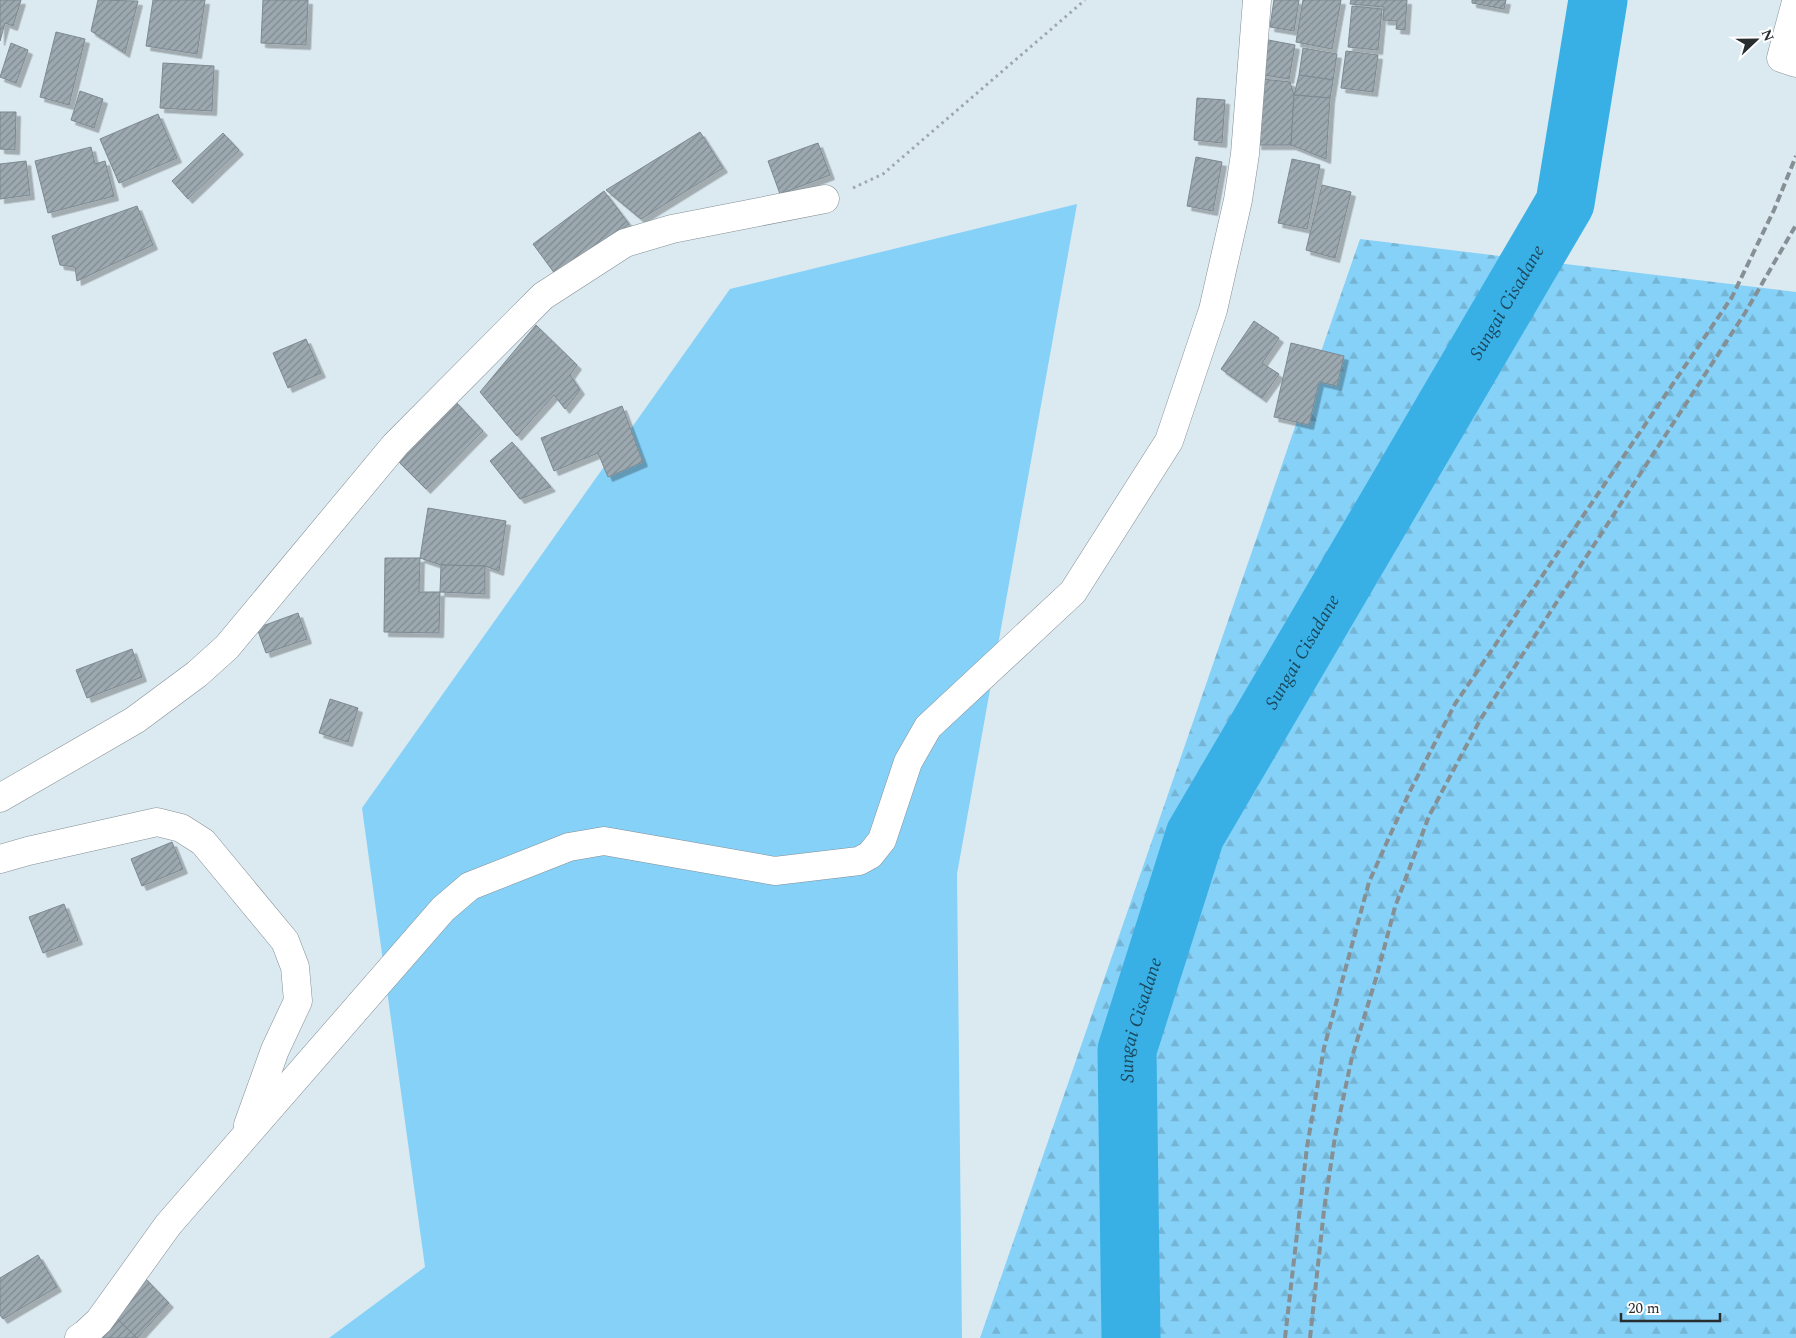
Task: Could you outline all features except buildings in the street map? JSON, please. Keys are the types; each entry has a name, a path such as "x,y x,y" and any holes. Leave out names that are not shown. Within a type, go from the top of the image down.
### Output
{"street":[{"path":"79,1338 99,1321 168,1225 443,909 470,886 569,847 604,841 775,871 859,861 870,855 882,840 908,762 928,727 1073,592 1169,441 1213,310 1234,216 1245,154 1258,0"},
{"path":"1789,60 1796,2"},
{"path":"0,798 135,720 197,674 227,647 395,445 543,296 625,243 672,229 825,199"},
{"path":"0,858 158,822 181,828 203,842 285,941 295,967 298,1001 276,1050 244,1138"}],"path":[{"path":"825,199 859,186 882,174 1085,0"}],"green space":[{"path":"1077,204 957,874 962,1338 329,1338 425,1267 362,808 730,289"},
{"path":"1360,239 1796,292 1796,1338 980,1338"}],"waterway":[{"name":"Sungai Cisadane","path":"1131,1338 1127,1050 1195,835 1565,203 1598,0"}],"railway":[{"path":"1285,1338 1307,1147 1324,1048 1369,882 1410,791 1455,704 1732,297 1774,210 1796,156"},
{"path":"1310,1338 1324,1210 1335,1137 1352,1057 1395,907 1429,816 1480,720 1745,313 1796,225"}]}
